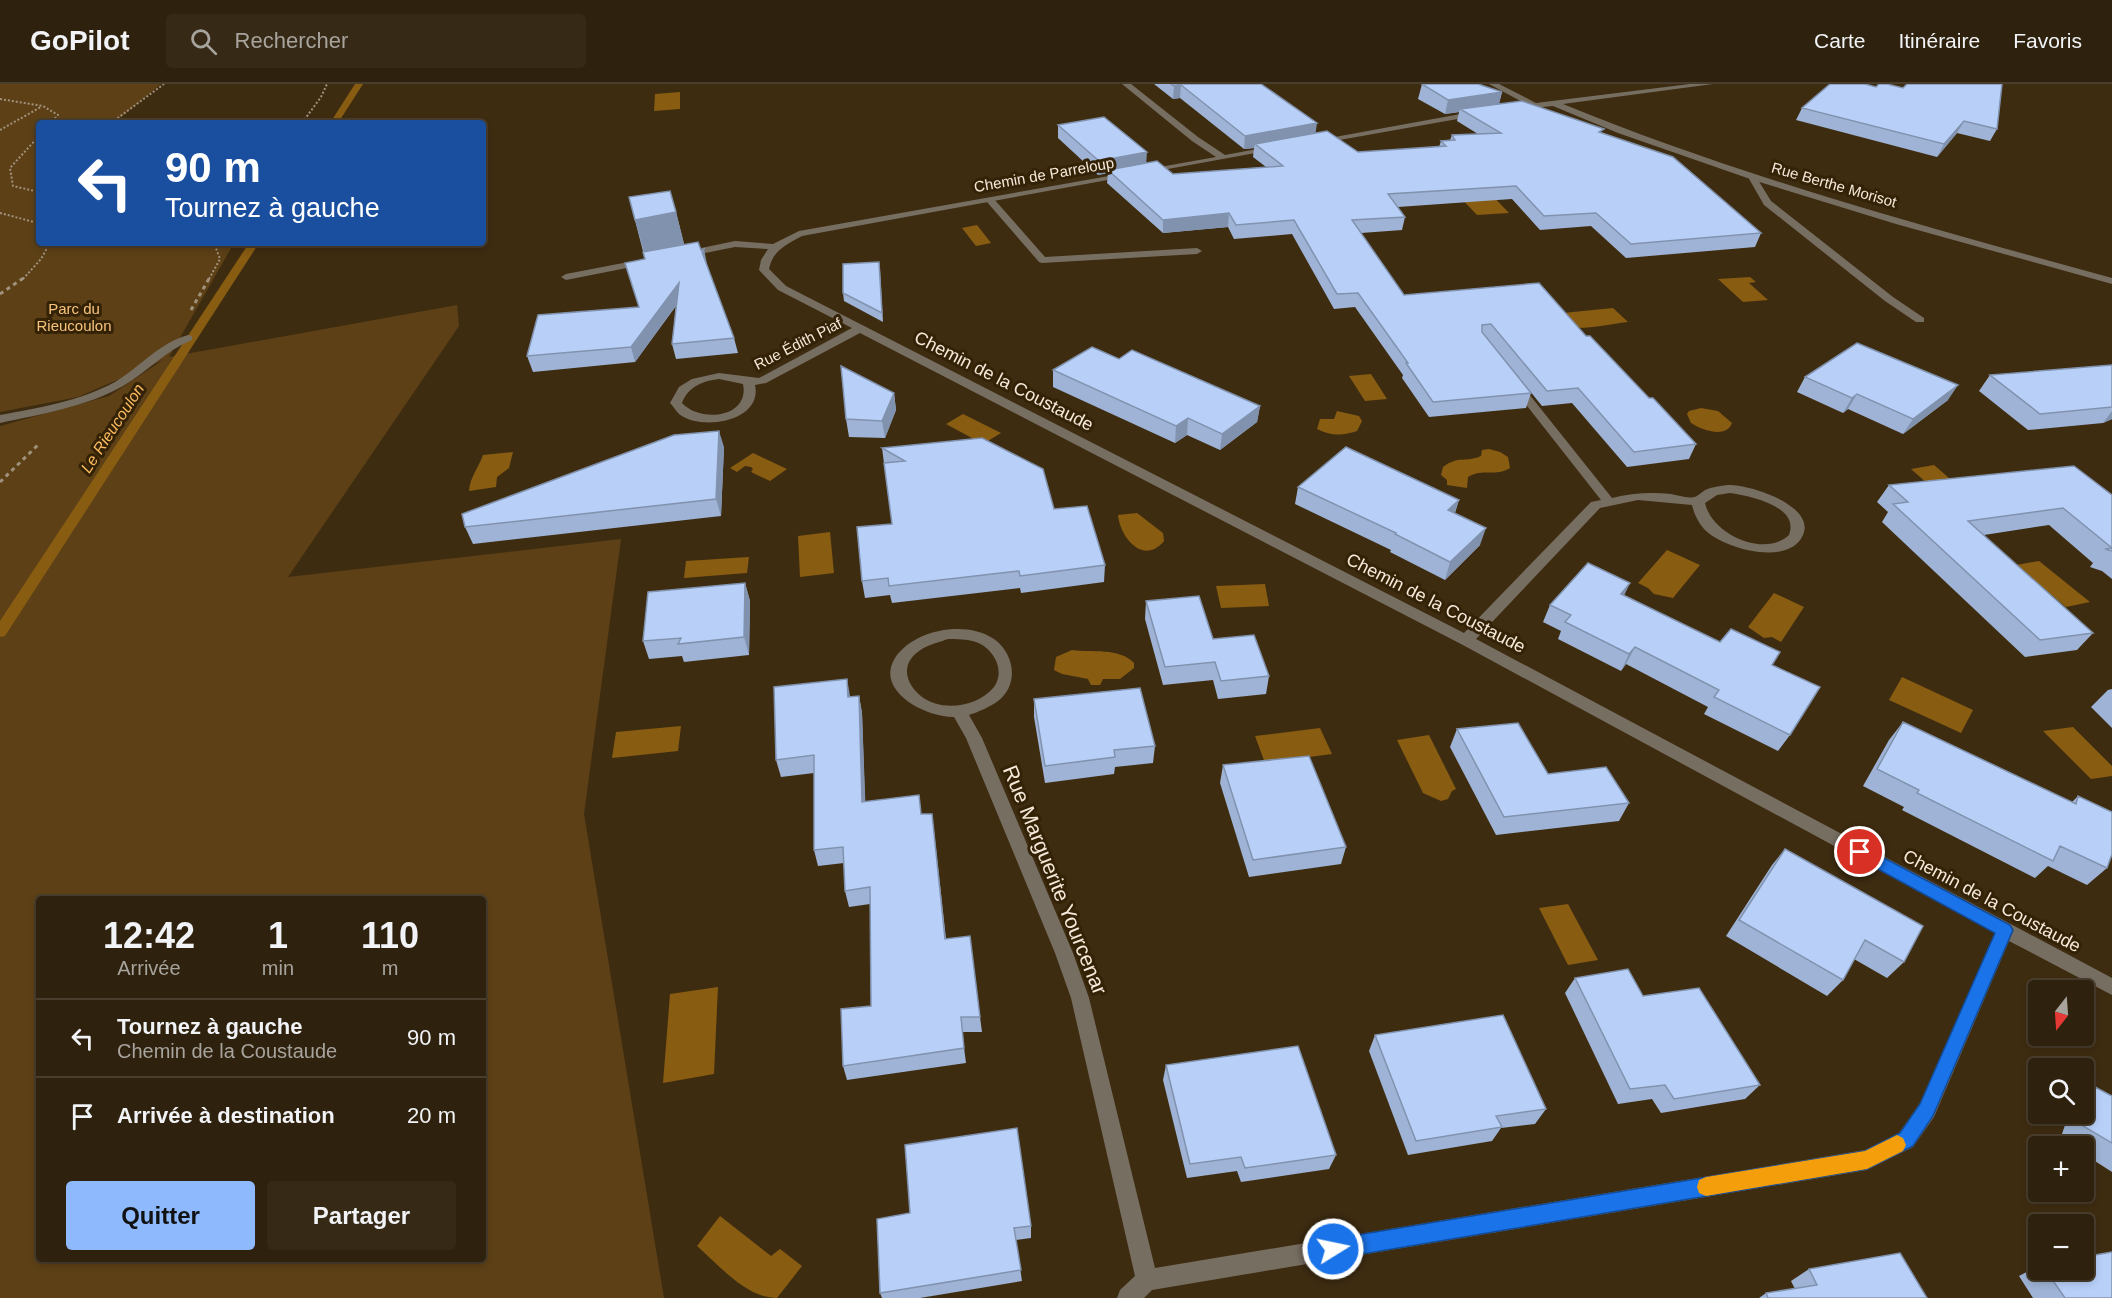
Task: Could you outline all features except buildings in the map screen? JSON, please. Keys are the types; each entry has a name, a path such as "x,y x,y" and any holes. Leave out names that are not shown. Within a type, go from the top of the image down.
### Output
{"street":[{"path":"1126,84 1195,139 1224,158"},
{"path":"1493,84 1536,106"},
{"path":"1501,110 1709,84"},
{"name":"Rue Berthe Morisot","path":"1552,103 1612,129 1752,177 2112,281"},
{"path":"1305,143 1490,112"},
{"name":"Chemin de Parreloup","path":"775,248 800,234 1282,147"},
{"path":"1752,177 1767,203 1889,299 1920,320"},
{"path":"990,200 1042,260 1197,251"},
{"path":"679,255 735,244 775,248"},
{"name":"Chemin de la Coustaude","path":"775,248 766,260 764,270 782,288 1466,640 2112,987"},
{"path":"566,277 656,259"},
{"name":"Rue Édith Piaf","path":"749,384 753,392 752,400 744,408 718,418 695,417 680,410 676,403 678,395 697,381 726,376 749,384 762,381 859,329"},
{"path":"0,419 45,410 112,388 174,342 188,338"},
{"path":"1513,380 1608,501"},
{"path":"1730,489 1763,496 1791,513 1798,523 1798,533 1793,541 1782,546 1748,546 1715,532 1704,522 1698,512 1698,502 1704,495 1715,490 1730,489"},
{"path":"1466,640 1596,505 1638,496 1698,502"},
{"path":"947,634 965,634 982,638 995,647 1004,658 1007,671 1003,685 993,697 977,706 958,711 921,706 908,697 900,684 898,671 903,658 914,646 929,638 947,634"},
{"name":"Rue Marguerite Yourcenar","path":"958,711 974,738 1064,953 1080,998 1147,1281"},
{"path":"1128,1298 1147,1281 1867,1160 1906,1140 1927,1110 2005,930"}],"path":[{"path":"115,120 164,84"},
{"path":"304,120 321,97 327,84"},
{"path":"0,99 43,106 58,116 54,120"},
{"path":"0,129 43,106"},
{"path":"36,139 10,168 13,186 36,191"},
{"path":"0,213 36,224"},
{"path":"0,294 16,286 41,263 49,246"},
{"path":"174,342 220,259 215,246"}],"green space":[{"name":"Parc du Rieucoulon","path":"0,84 161,84 118,120 36,120 36,246 232,246 169,357 457,305 459,326 288,577 621,539 584,814 664,1298 0,1298 0,426 109,396 163,360 78,397 0,412"}],"shaded area":[{"path":"680,92 680,109 654,111 655,94"},
{"path":"1486,189 1509,213 1477,215 1455,192"},
{"path":"977,225 991,243 976,246 962,228"},
{"path":"1750,277 1756,282 1749,283 1768,300 1743,302 1718,279"},
{"path":"1613,308 1628,322 1580,328 1575,326 1563,313"},
{"path":"1371,374 1387,399 1365,401 1349,376"},
{"path":"1701,408 1718,411 1732,423 1725,431 1719,432 1696,426 1691,423 1687,414 1689,411"},
{"path":"1337,411 1359,416 1362,421 1357,431 1337,434 1317,429 1320,419 1334,419"},
{"path":"963,414 1001,433 983,444 946,424"},
{"path":"1489,449 1508,457 1510,468 1500,472 1473,474 1468,477 1467,488 1447,485 1447,480 1441,475 1443,467 1453,461 1481,456 1482,450"},
{"path":"513,452 509,468 497,477 496,487 469,491 483,455"},
{"path":"753,453 787,469 770,481 751,472 753,469 751,467 745,466 737,472 730,468"},
{"path":"1934,465 1971,497 1946,500 1911,469"},
{"path":"1137,513 1163,533 1164,541 1156,548 1148,551 1141,550 1134,546 1123,532 1118,515"},
{"path":"830,532 834,573 800,577 798,536"},
{"path":"1667,550 1700,565 1673,598 1654,594 1638,583"},
{"path":"749,557 747,573 684,578 686,561"},
{"path":"2039,561 2090,602 2066,607 2016,565"},
{"path":"1265,584 1269,606 1221,608 1216,586"},
{"path":"1774,593 1804,607 1781,642 1772,637 1764,638 1748,627"},
{"path":"1072,650 1121,655 1134,663 1134,668 1120,679 1103,679 1100,685 1091,685 1088,679 1062,674 1054,670 1056,657"},
{"path":"1902,677 1973,710 1961,733 1889,700"},
{"path":"681,726 678,751 612,758 616,732"},
{"path":"2073,727 2112,766 2112,776 2091,779 2043,731"},
{"path":"1320,728 1332,754 1265,763 1255,736"},
{"path":"1429,735 1456,789 1452,791 1448,799 1441,801 1423,793 1397,740"},
{"path":"1568,904 1598,960 1568,965 1539,908"},
{"path":"718,987 714,1074 663,1083 670,994"},
{"path":"720,1216 771,1256 780,1249 802,1266 777,1298 766,1297 744,1287 697,1246"}],"waterway":[{"name":"Le Rieucoulon","path":"336,120 359,84"},
{"name":"Le Rieucoulon","path":"0,632 252,246"}],"slow traffic":[{"path":"1706,1187 1867,1160 1897,1145"}],"route":[{"path":"1333,1249 1867,1160 1906,1140 1927,1110 2005,930 1860,852"}]}
